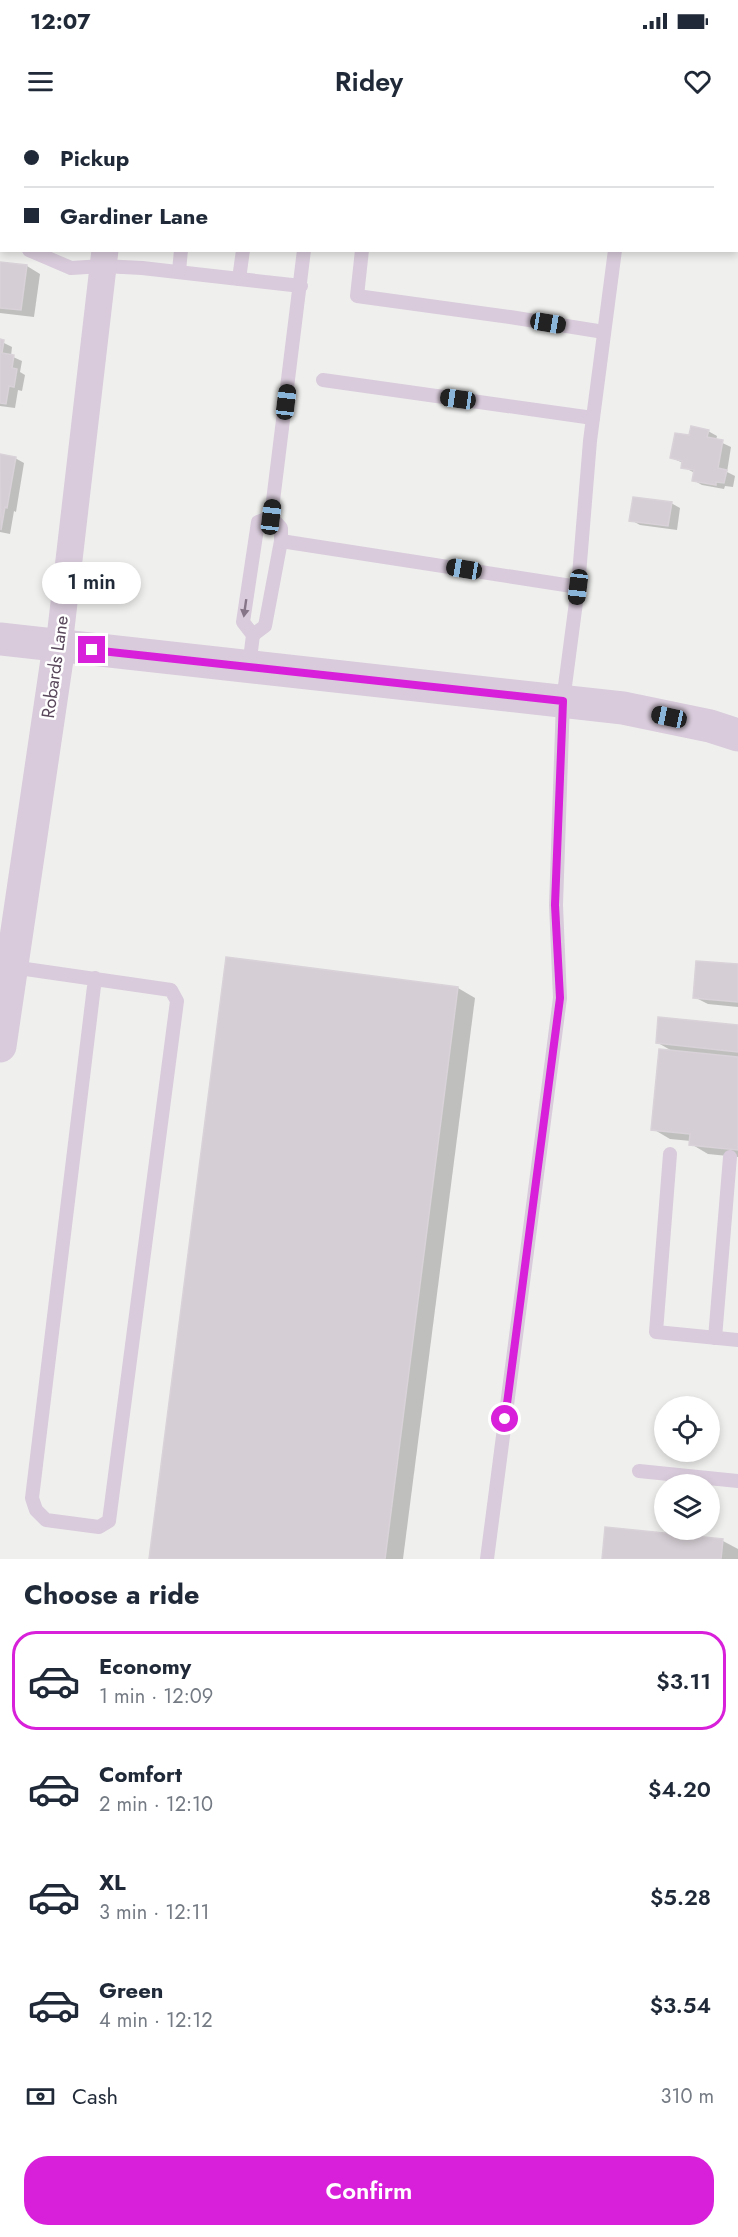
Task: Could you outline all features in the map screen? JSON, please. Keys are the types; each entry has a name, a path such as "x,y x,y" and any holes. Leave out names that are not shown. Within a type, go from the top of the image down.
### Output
{"street":[{"name":"Robards Lane","path":"0,1046 59,646 104,258"},
{"path":"0,639 623,708 710,726 738,735"}],"lane":[{"path":"34,252 70,268 104,258 179,271 301,286"},
{"path":"179,271 181,252"},
{"path":"239,279 243,252"},
{"path":"253,635 265,626 281,541 281,528 271,517 304,252"},
{"path":"362,252 357,296 604,332"},
{"path":"486,1559 560,998 555,905 563,701 578,587 593,418 615,252"},
{"path":"323,380 593,418"},
{"path":"249,667 253,635 243,622 249,581 258,522 271,517"},
{"path":"281,541 578,587"},
{"path":"249,581 272,585"},
{"path":"12,967 95,978 171,990 177,1001 109,1521 99,1527 46,1520 36,1510 32,1498 95,978"},
{"path":"670,1154 656,1332 738,1340"},
{"path":"715,1338 730,1157"},
{"path":"639,1471 738,1481"}],"building":[{"path":"0,262 27,265 21,310 0,308"},
{"path":"0,339 4,340 2,353 14,355 12,368 17,369 14,387 9,386 6,404 0,403"},
{"path":"691,426 709,430 707,437 723,440 718,468 727,470 724,483 716,482 716,485 692,481 694,470 681,468 682,461 670,458 675,433 689,435"},
{"path":"0,454 16,457 1,530"},
{"path":"633,497 672,502 668,526 629,521"},
{"path":"226,957 458,987 385,1559 149,1559"},
{"path":"696,961 738,964 738,1002 693,998"},
{"path":"658,1017 738,1025 738,1052 656,1043"},
{"path":"659,1049 738,1057 738,1150 689,1145 690,1134 651,1130"},
{"path":"605,1527 654,1532 654,1540 723,1539 721,1559 602,1559"}],"route":[{"path":"92,650 563,701 555,905 560,998 505,1419"}]}
